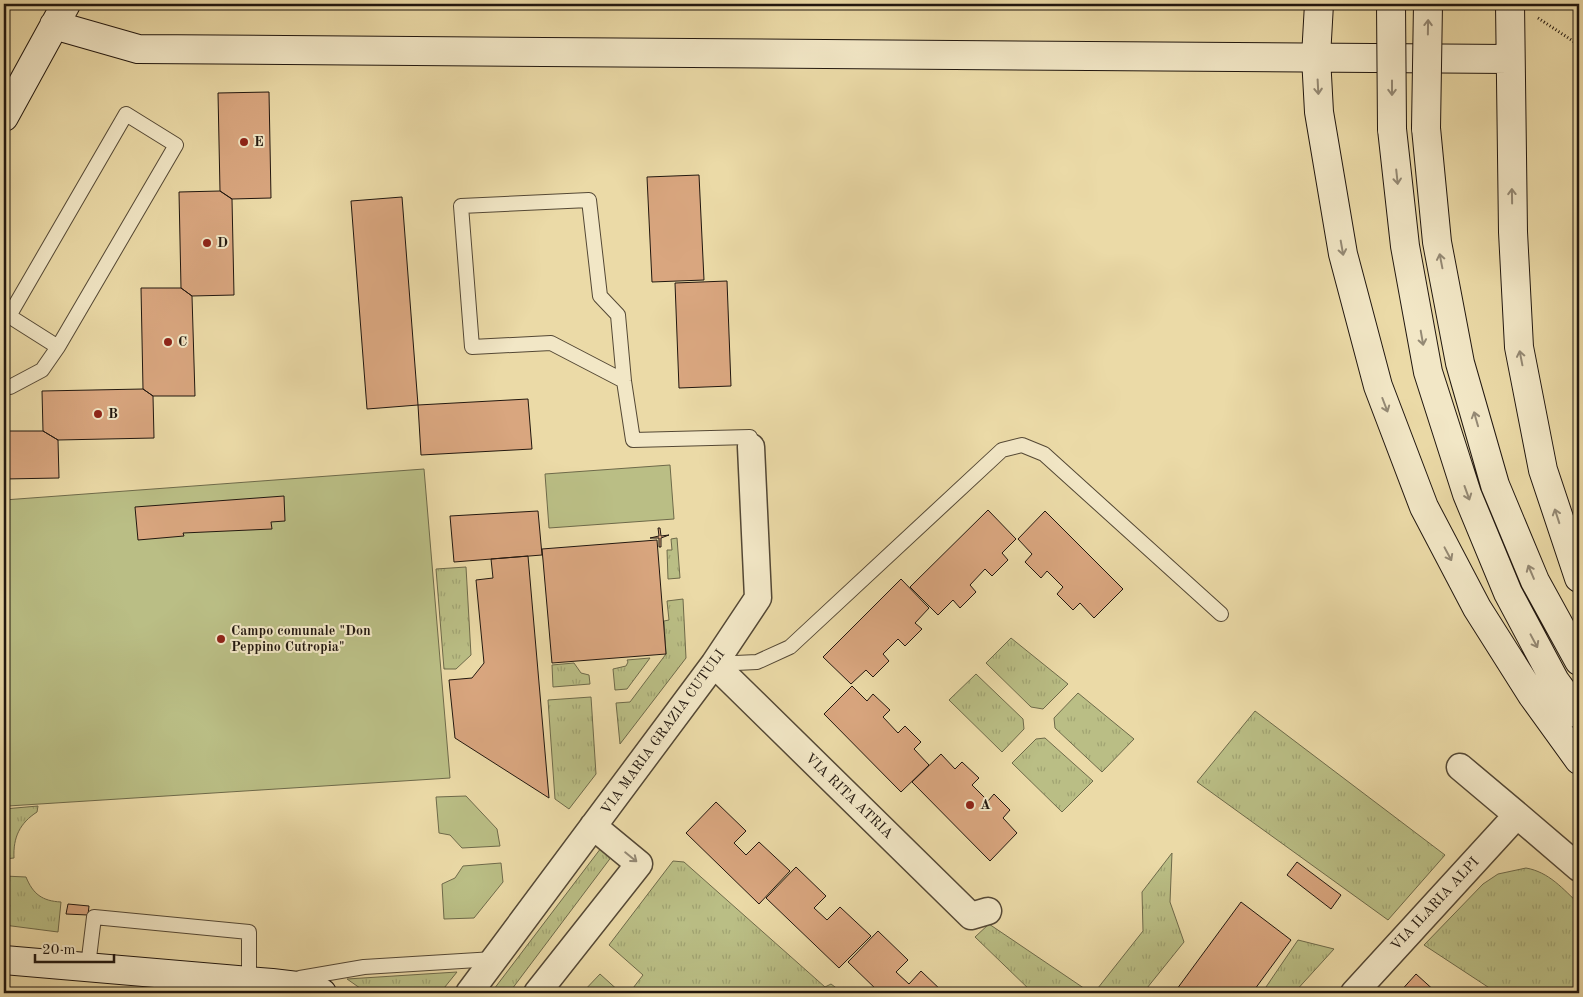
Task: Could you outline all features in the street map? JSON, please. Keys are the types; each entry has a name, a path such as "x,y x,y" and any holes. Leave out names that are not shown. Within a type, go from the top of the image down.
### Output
{"street":[{"path":"1318,4 1316,57 1319,112 1343,254 1378,386 1424,507 1477,608 1532,695 1579,760"},
{"path":"1391,4 1392,129 1405,246 1428,372 1467,494 1508,593 1555,681 1579,714"},
{"path":"1428,4 1426,128 1437,242 1459,354 1495,485 1535,581 1579,661"},
{"path":"1521,9 1509,59 1513,232 1519,348 1543,470 1579,578"},
{"path":"4,117 60,14 138,49 1509,59"},
{"name":"VIA MARIA GRAZIA CUTULI","path":"470,993 714,664 758,598 751,442"},
{"name":"VIA RITA ATRIA","path":"714,664 971,916 988,911"},
{"path":"1460,767 1579,868"},
{"name":"VIA ILARIA ALPI","path":"1354,993 1517,815"},
{"path":"537,993 639,864 593,826"},
{"path":"4,960 261,982 314,988 322,993"}],"lane":[{"path":"4,387 10,387 42,370 58,347 176,145 126,114 9,316 58,347"},
{"path":"624,381 552,343 472,347 461,206 589,200 600,296 618,315 624,381 633,440 751,442"},
{"path":"714,664 757,662 790,647 1002,450 1022,445 1044,454 1221,614"},
{"path":"88,966 94,917 249,932 261,982 364,967 495,959"}],"path":[{"path":"1521,9 1579,45"}],"green space":[{"path":"670,465 674,519 549,528 545,474"},
{"name":"Campo comunale \"Don Peppino Cutropia\"","path":"424,469 450,778 8,806 4,788 4,500"},
{"path":"677,538 680,578 668,579 667,550 672,550 671,539"},
{"path":"466,567 471,655 456,669 444,669 436,569"},
{"path":"683,599 686,658 620,744 616,703 630,702 666,654 664,621 669,620 667,601"},
{"path":"1011,638 1068,684 1043,709 1031,707 986,663"},
{"path":"650,658 627,689 615,690 613,669 626,666 627,660"},
{"path":"574,663 581,673 589,675 590,684 553,687 552,665"},
{"path":"976,674 1023,719 1024,729 1002,752 949,700"},
{"path":"1078,693 1134,739 1102,772 1055,728 1054,718"},
{"path":"591,697 596,774 569,809 555,799 548,700"},
{"path":"1255,711 1445,855 1388,920 1197,782"},
{"path":"1045,738 1093,781 1062,812 1012,763 1036,739"},
{"path":"466,796 497,829 500,846 462,848 450,835 439,833 436,797"},
{"path":"38,806 37,812 26,821 16,837 14,858 4,859 4,809"},
{"path":"601,848 612,856 509,993 491,993"},
{"path":"1172,853 1170,902 1184,942 1143,993 1094,993 1143,931 1142,892"},
{"path":"673,861 684,862 825,987 831,984 843,993 631,993 643,975 609,945"},
{"path":"501,863 503,882 474,918 444,919 442,884 455,878 463,866"},
{"path":"1526,868 1549,877 1579,904 1579,993 1497,993 1424,945 1483,884 1498,874"},
{"path":"4,876 26,877 39,896 61,902 58,932 4,925"},
{"path":"989,924 1091,993 1033,993 975,937"},
{"path":"1298,940 1334,949 1294,993 1273,993 1266,987"},
{"path":"457,972 440,993 367,993 347,979"},
{"path":"600,974 621,993 582,993"}],"building":[{"name":"E","path":"269,92 271,198 232,199 220,191 218,93"},
{"path":"699,175 704,280 652,282 647,177"},
{"name":"D","path":"220,191 232,199 234,295 192,296 181,288 179,192"},
{"path":"402,197 418,405 367,409 351,201"},
{"path":"727,281 731,386 679,388 675,283"},
{"name":"C","path":"141,288 181,288 192,296 195,396 153,396 143,389"},
{"name":"B","path":"143,389 153,396 154,438 58,440 43,431 42,391"},
{"path":"528,399 532,449 421,455 418,405"},
{"path":"4,431 43,431 58,440 59,478 4,479"},
{"path":"284,496 285,521 271,522 272,529 183,533 184,536 138,540 135,507"},
{"path":"988,510 1016,539 1002,553 1008,560 992,576 985,569 970,585 976,592 960,608 953,600 938,615 910,587"},
{"path":"538,511 542,555 454,562 450,516"},
{"path":"1045,511 1123,589 1094,618 1080,603 1073,610 1057,594 1063,587 1047,571 1041,578 1025,562 1032,554 1018,539"},
{"path":"658,528 660,528 661,536 669,535 661,538 661,547 659,547 659,538 650,538 659,536"},
{"path":"657,540 666,654 552,663 542,549"},
{"path":"528,556 549,798 455,738 449,680 472,678 484,663 476,580 493,578 491,559"},
{"path":"901,579 929,608 915,623 922,629 905,646 898,639 883,654 889,661 873,677 866,670 851,684 823,657"},
{"path":"852,686 867,701 873,694 890,710 883,717 898,733 905,726 921,742 914,749 929,765 901,792 824,714"},
{"name":"A","path":"941,754 955,769 962,762 979,778 972,785 988,801 994,794 1010,810 1003,818 1017,833 990,861 912,782"},
{"path":"716,802 746,831 734,843 746,855 759,842 790,871 759,904 686,833"},
{"path":"1297,862 1341,895 1331,909 1287,875"},
{"path":"796,867 826,896 814,908 827,920 840,907 871,936 839,968 766,898"},
{"path":"1241,902 1291,940 1252,993 1174,993"},
{"path":"68,904 89,906 88,915 66,914"},
{"path":"878,931 908,960 896,972 909,984 921,971 944,993 880,993 848,962"},
{"path":"1416,974 1437,993 1399,993"}],"place":[{"name":"E","path":"244,142"},
{"name":"D","path":"207,243"},
{"name":"C","path":"168,342"},
{"name":"B","path":"98,414"},
{"name":"Campo comunale \"Don Peppino Cutropia\"","path":"221,639"},
{"name":"A","path":"970,805"}]}
